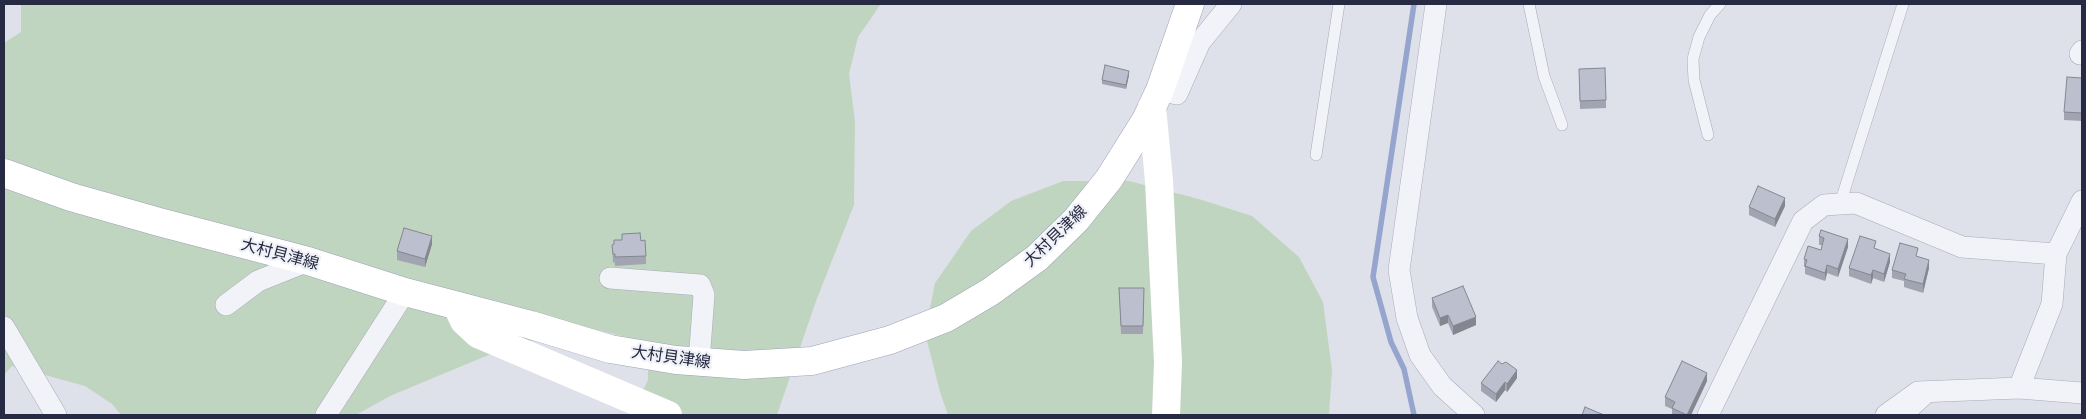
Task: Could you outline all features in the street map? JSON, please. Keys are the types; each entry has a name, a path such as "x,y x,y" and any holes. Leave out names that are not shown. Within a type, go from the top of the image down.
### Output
{"main road":[{"name":"大村貝津線","path":"4,173 71,197 308,261 405,292 531,325 610,349 676,360 744,366 812,361 890,340 946,318 990,292 1036,258 1076,220 1109,179 1146,120 1156,99 1190,4"},
{"path":"1156,99 1168,362 1166,415"},
{"path":"456,306 464,321 478,334 668,415"}],"street":[{"path":"1156,99 1177,94 1200,42 1231,4"},
{"path":"1436,4 1399,270 1407,318 1420,355 1442,386 1474,415"},
{"path":"2019,388 2052,304 2056,254 2082,201"},
{"path":"1708,415 1803,221 1824,205 1856,203 1962,247 2056,254"},
{"path":"226,305 258,282 308,261"},
{"path":"610,278 700,285 704,295 699,362"},
{"path":"326,415 405,292"},
{"path":"4,328 56,415"},
{"path":"1886,415 1918,392 2019,388 2082,393"}],"lane":[{"path":"1316,156 1339,4"},
{"path":"1529,4 1544,76 1562,125"},
{"path":"1708,135 1694,80 1693,59 1699,37 1710,16 1720,4"},
{"path":"1840,204 1903,4"},
{"path":"1909,415 1935,391"}],"green space":[{"path":"21,4 881,4 858,37 849,74 855,122 854,205 816,301 777,415 631,415 648,380 648,359 626,337 589,328 510,346 390,396 356,415 121,415 112,404 85,386 12,366 4,375 4,43 21,32"},
{"path":"1063,181 1129,181 1199,199 1252,216 1299,257 1323,302 1332,370 1329,415 948,415 925,333 935,283 971,231 1011,201"}],"building":[{"path":"1105,65 1129,71 1126,85 1102,80"},
{"path":"1605,68 1606,100 1580,101 1579,69"},
{"path":"2067,77 2082,78 2082,113 2064,112"},
{"path":"1758,186 1785,198 1775,219 1749,207"},
{"path":"404,228 432,236 425,259 397,251"},
{"path":"1821,230 1848,239 1838,269 1827,265 1825,273 1805,266 1807,260 1804,259 1808,246 1821,250 1824,238 1819,236"},
{"path":"640,233 641,241 645,240 646,256 615,257 612,245 614,240 622,240 622,234"},
{"path":"1860,236 1876,241 1874,248 1890,254 1884,274 1873,270 1871,275 1849,268"},
{"path":"1900,243 1918,248 1916,256 1929,260 1923,284 1904,279 1906,274 1892,270"},
{"path":"1463,286 1476,317 1453,326 1448,315 1440,318 1432,298"},
{"path":"1119,288 1144,288 1143,326 1121,326"},
{"path":"1498,361 1502,364 1506,362 1517,370 1507,384 1505,382 1496,394 1481,383"},
{"path":"1682,361 1707,373 1687,415 1672,408 1675,402 1665,397"},
{"path":"1585,407 1604,415 1582,415"}],"waterway":[{"path":"1414,4 1373,277 1391,342 1404,369 1414,415"}]}
